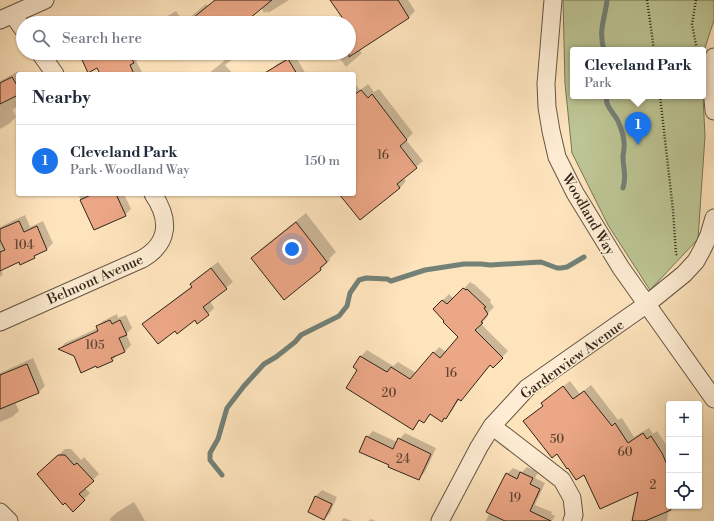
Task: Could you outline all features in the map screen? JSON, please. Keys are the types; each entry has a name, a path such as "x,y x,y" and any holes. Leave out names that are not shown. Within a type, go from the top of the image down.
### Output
{"street":[{"path":"6,17 44,0"},
{"name":"Woodland Way","path":"553,0 546,84 547,107 551,132 558,157 575,193 621,268 714,398"},
{"path":"6,17 16,24"},
{"path":"714,57 712,87 714,111"},
{"path":"45,60 54,72"},
{"name":"Belmont Avenue","path":"0,322 142,259 152,253 159,244 165,232 165,218 154,196"},
{"name":"Gardenview Avenue","path":"440,521 492,426 527,388 647,304 686,271 696,261 702,250 709,235 714,218"},
{"path":"492,426 562,480 572,498 574,515 572,521"},
{"path":"0,512 9,521"}],"path":[{"path":"647,0 654,47"},
{"path":"696,0 692,24 696,47"},
{"path":"660,99 673,210 676,254 686,271"}],"green space":[{"path":"563,0 714,0 714,20 705,47 570,47 570,99 703,99 705,136 698,239 650,290 608,225 572,153 565,83"}],"building":[{"path":"215,0 272,0 253,16 196,16"},
{"path":"330,0 398,0 409,18 356,52 356,16 341,16"},
{"path":"82,60 132,60 134,63 130,65 133,72 99,72 97,68 88,72"},
{"path":"289,60 296,72 266,72"},
{"path":"12,77 16,84 16,96 0,104 0,83"},
{"path":"361,90 368,98 372,94 407,140 400,146 417,168 397,184 400,188 360,220 341,196 356,196 356,94"},
{"path":"89,196 117,196 126,216 94,230 80,200"},
{"path":"19,221 24,232 37,226 47,250 20,265 19,262 0,271 0,252 5,250 0,240 0,229"},
{"path":"296,222 327,262 320,268 321,270 284,300 251,258"},
{"path":"211,268 227,289 203,307 209,315 197,324 195,320 177,334 175,331 158,344 142,324 192,287 190,284"},
{"path":"463,288 466,290 467,289 486,307 484,308 488,314 481,322 483,323 475,330 503,358 493,368 490,365 461,401 458,399 446,419 444,418 442,422 430,414 424,423 419,420 413,430 346,388 357,370 353,367 360,356 387,372 391,367 410,379 433,352 440,358 458,337 433,309 442,300 447,304"},
{"path":"110,320 112,324 120,320 127,335 119,338 125,352 111,358 113,361 97,368 96,366 81,373 74,356 58,349 98,331 96,326"},
{"path":"27,364 39,393 0,409 0,375"},
{"path":"563,386 573,399 584,391 612,426 615,423 628,443 643,433 647,439 651,436 666,462 666,509 671,510 645,521 632,521 638,492 600,509 584,475 576,480 557,454 552,458 523,421 543,406 541,403"},
{"path":"366,436 393,449 398,438 431,454 419,480 388,467 389,465 359,452"},
{"path":"58,455 65,455 74,465 77,463 94,481 79,494 85,500 73,512 65,503 63,505 37,474"},
{"path":"520,472 533,478 530,484 540,489 530,511 551,521 505,521 486,512 506,473 517,479"},
{"path":"315,496 332,504 324,520 308,512"}],"waterway":[{"path":"603,47 602,30 607,0"},
{"path":"606,99 608,106 618,121 623,138 623,162 625,176 623,188"},
{"path":"222,475 210,460 210,453 218,439 227,408 264,364 276,357 295,342 301,335 339,316 347,306 350,293 359,280 366,278 387,279 391,281 425,270 464,264 490,265 541,262 561,268 567,267 584,257"}],"place":[{"name":"Cleveland Park","path":"638,145"}]}
